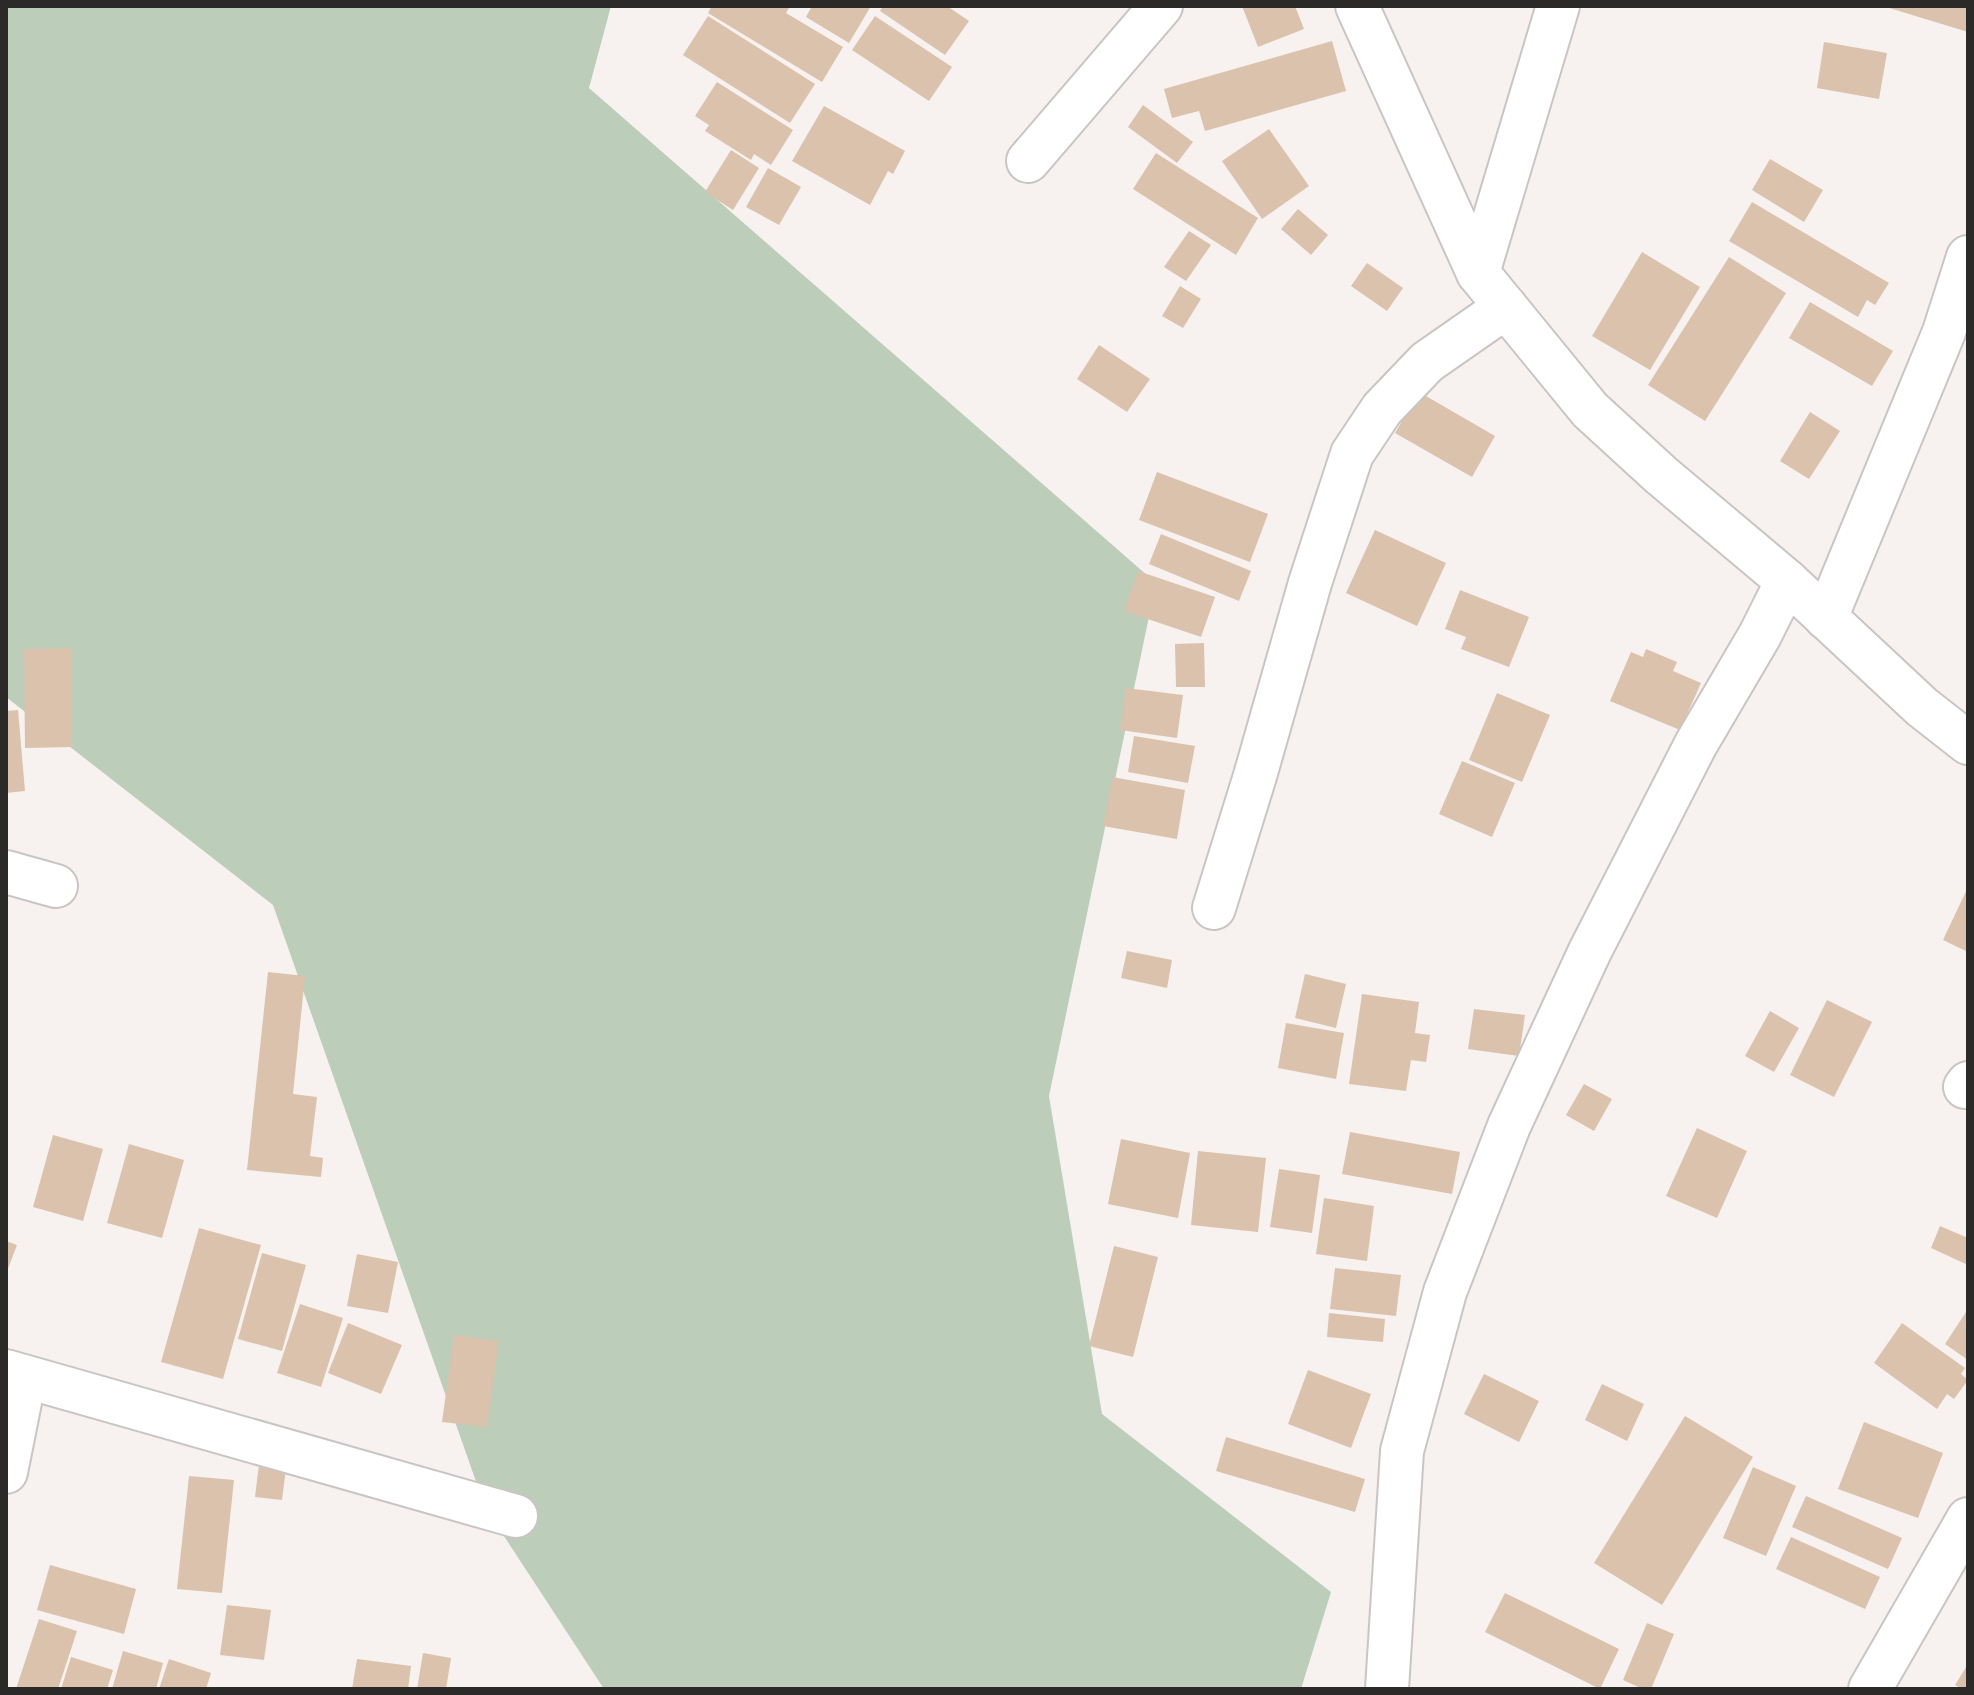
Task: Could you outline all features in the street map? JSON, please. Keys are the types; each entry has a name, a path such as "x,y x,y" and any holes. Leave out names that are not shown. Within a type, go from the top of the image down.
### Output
{"street":[{"path":"1028,161 1161,6"},
{"path":"1357,6 1478,273 1590,410 1661,475 1787,581 1922,707 1968,743"},
{"path":"1478,273 1558,6"},
{"path":"1826,618 1944,332 1968,257"},
{"path":"1214,908 1310,583 1352,454 1382,409 1427,362 1506,307"},
{"path":"1387,1689 1402,1451 1445,1292 1509,1126 1590,951 1696,744 1760,635 1787,581"},
{"path":"6,872 56,886"},
{"path":"6,1472 16,1374 516,1516"},
{"path":"1870,1689 1968,1519"}],"green space":[{"path":"6,6 611,6 589,88 1156,583 1049,1096 1102,1414 1331,1592 1301,1689 604,1689 485,1507 273,905 6,697"}],"building":[{"path":"712,6 790,6 786,13 843,47 822,82 708,13"},
{"path":"812,6 871,6 849,43 806,17"},
{"path":"883,6 947,6 969,21 945,55 880,11"},
{"path":"1242,6 1295,6 1304,29 1258,47"},
{"path":"1968,6 1968,32 1886,7"},
{"path":"708,16 815,84 790,123 683,55"},
{"path":"875,16 952,67 929,101 852,50"},
{"path":"1332,41 1346,91 1205,131 1199,111 1172,118 1164,89"},
{"path":"1824,42 1887,53 1879,99 1817,88"},
{"path":"717,82 793,130 771,165 754,154 751,160 705,131 709,125 695,116"},
{"path":"1143,105 1193,142 1177,163 1128,127"},
{"path":"824,106 905,151 893,174 888,171 870,205 792,161"},
{"path":"1269,129 1309,186 1262,219 1222,161"},
{"path":"731,150 759,168 733,210 705,192"},
{"path":"1156,153 1258,218 1236,255 1133,189"},
{"path":"1770,159 1823,190 1804,222 1752,190"},
{"path":"768,168 801,187 779,225 746,207"},
{"path":"1752,202 1889,283 1875,305 1867,300 1858,317 1729,241"},
{"path":"1298,209 1328,235 1311,255 1281,229"},
{"path":"1189,231 1211,245 1186,281 1164,267"},
{"path":"1642,252 1700,287 1650,370 1592,336"},
{"path":"1729,257 1786,293 1705,421 1648,385"},
{"path":"1367,263 1403,288 1387,311 1351,286"},
{"path":"1180,286 1201,299 1183,328 1162,316"},
{"path":"1810,302 1893,351 1872,386 1789,338"},
{"path":"1099,345 1150,379 1127,412 1077,379"},
{"path":"1419,392 1495,436 1472,477 1395,433"},
{"path":"1810,412 1840,431 1809,479 1780,461"},
{"path":"1157,472 1268,514 1250,562 1139,520"},
{"path":"1375,530 1446,563 1417,626 1346,593"},
{"path":"1161,534 1251,571 1239,601 1149,564"},
{"path":"1138,571 1215,597 1201,637 1124,611"},
{"path":"1460,590 1529,617 1509,667 1461,649 1466,637 1445,629"},
{"path":"1204,643 1205,687 1176,687 1175,644"},
{"path":"71,648 72,747 25,748 24,649"},
{"path":"1646,649 1677,662 1673,671 1701,683 1680,730 1610,701 1631,652 1643,657"},
{"path":"1126,688 1183,695 1177,738 1120,730"},
{"path":"1497,693 1550,715 1522,782 1469,760"},
{"path":"18,710 25,791 6,793 6,711"},
{"path":"1134,736 1195,746 1188,783 1128,772"},
{"path":"1462,761 1515,783 1492,837 1439,814"},
{"path":"1112,777 1185,790 1177,839 1103,826"},
{"path":"1968,887 1968,952 1943,940"},
{"path":"1127,951 1172,960 1167,988 1121,978"},
{"path":"268,972 305,976 293,1094 317,1097 310,1156 323,1158 321,1177 247,1170"},
{"path":"1305,974 1346,984 1336,1028 1295,1018"},
{"path":"1362,994 1419,1002 1415,1033 1430,1035 1426,1062 1411,1060 1406,1091 1349,1084"},
{"path":"1827,1000 1872,1022 1834,1097 1790,1075"},
{"path":"1474,1009 1525,1015 1519,1056 1468,1049"},
{"path":"1770,1011 1799,1028 1774,1072 1745,1056"},
{"path":"1286,1023 1344,1033 1336,1079 1278,1068"},
{"path":"1584,1084 1612,1099 1594,1131 1566,1115"},
{"path":"1697,1128 1747,1151 1717,1218 1666,1196"},
{"path":"1350,1132 1460,1152 1452,1194 1342,1174"},
{"path":"53,1135 103,1149 83,1221 33,1207"},
{"path":"1121,1139 1190,1153 1178,1218 1108,1204"},
{"path":"129,1144 184,1160 162,1238 107,1223"},
{"path":"1198,1151 1266,1158 1258,1232 1191,1225"},
{"path":"1279,1169 1320,1175 1312,1233 1270,1227"},
{"path":"1324,1198 1374,1206 1367,1261 1316,1254"},
{"path":"1940,1226 1968,1238 1968,1265 1931,1248"},
{"path":"199,1228 261,1245 223,1379 161,1362"},
{"path":"6,1241 17,1245 6,1274"},
{"path":"1114,1246 1158,1257 1133,1357 1089,1346"},
{"path":"262,1253 306,1265 282,1351 238,1339"},
{"path":"357,1254 398,1262 388,1313 347,1306"},
{"path":"1335,1268 1401,1275 1396,1316 1330,1309"},
{"path":"300,1304 343,1318 321,1387 277,1373"},
{"path":"1968,1309 1968,1360 1945,1344"},
{"path":"1329,1313 1385,1319 1383,1342 1327,1337"},
{"path":"348,1323 402,1345 381,1394 328,1373"},
{"path":"1902,1323 1965,1368 1961,1374 1968,1380 1954,1399 1947,1394 1937,1409 1874,1363"},
{"path":"454,1335 499,1341 487,1427 442,1422"},
{"path":"1308,1370 1371,1394 1351,1448 1288,1424"},
{"path":"1484,1374 1539,1401 1519,1442 1464,1414"},
{"path":"1602,1384 1644,1404 1627,1441 1585,1420"},
{"path":"1685,1416 1753,1457 1662,1605 1594,1563"},
{"path":"1864,1422 1943,1453 1918,1518 1838,1489"},
{"path":"1226,1437 1365,1479 1355,1512 1216,1471"},
{"path":"260,1456 287,1460 282,1500 255,1497"},
{"path":"1753,1467 1796,1486 1766,1556 1723,1538"},
{"path":"189,1476 234,1480 222,1593 177,1589"},
{"path":"1806,1496 1902,1538 1888,1569 1792,1527"},
{"path":"1791,1537 1880,1577 1865,1609 1776,1569"},
{"path":"50,1565 136,1589 124,1634 37,1610"},
{"path":"1505,1593 1619,1649 1600,1689 1485,1632"},
{"path":"227,1605 271,1610 264,1660 220,1655"},
{"path":"39,1619 77,1631 58,1689 16,1689"},
{"path":"1647,1623 1674,1634 1651,1689 1643,1689 1623,1680"},
{"path":"123,1651 163,1663 156,1689 112,1689"},
{"path":"423,1653 451,1658 446,1689 417,1689"},
{"path":"71,1657 113,1670 107,1689 61,1689"},
{"path":"169,1659 211,1673 206,1689 159,1689"},
{"path":"357,1659 411,1666 408,1689 352,1689"},
{"path":"1968,1664 1968,1689 1962,1689 1955,1685"}]}
